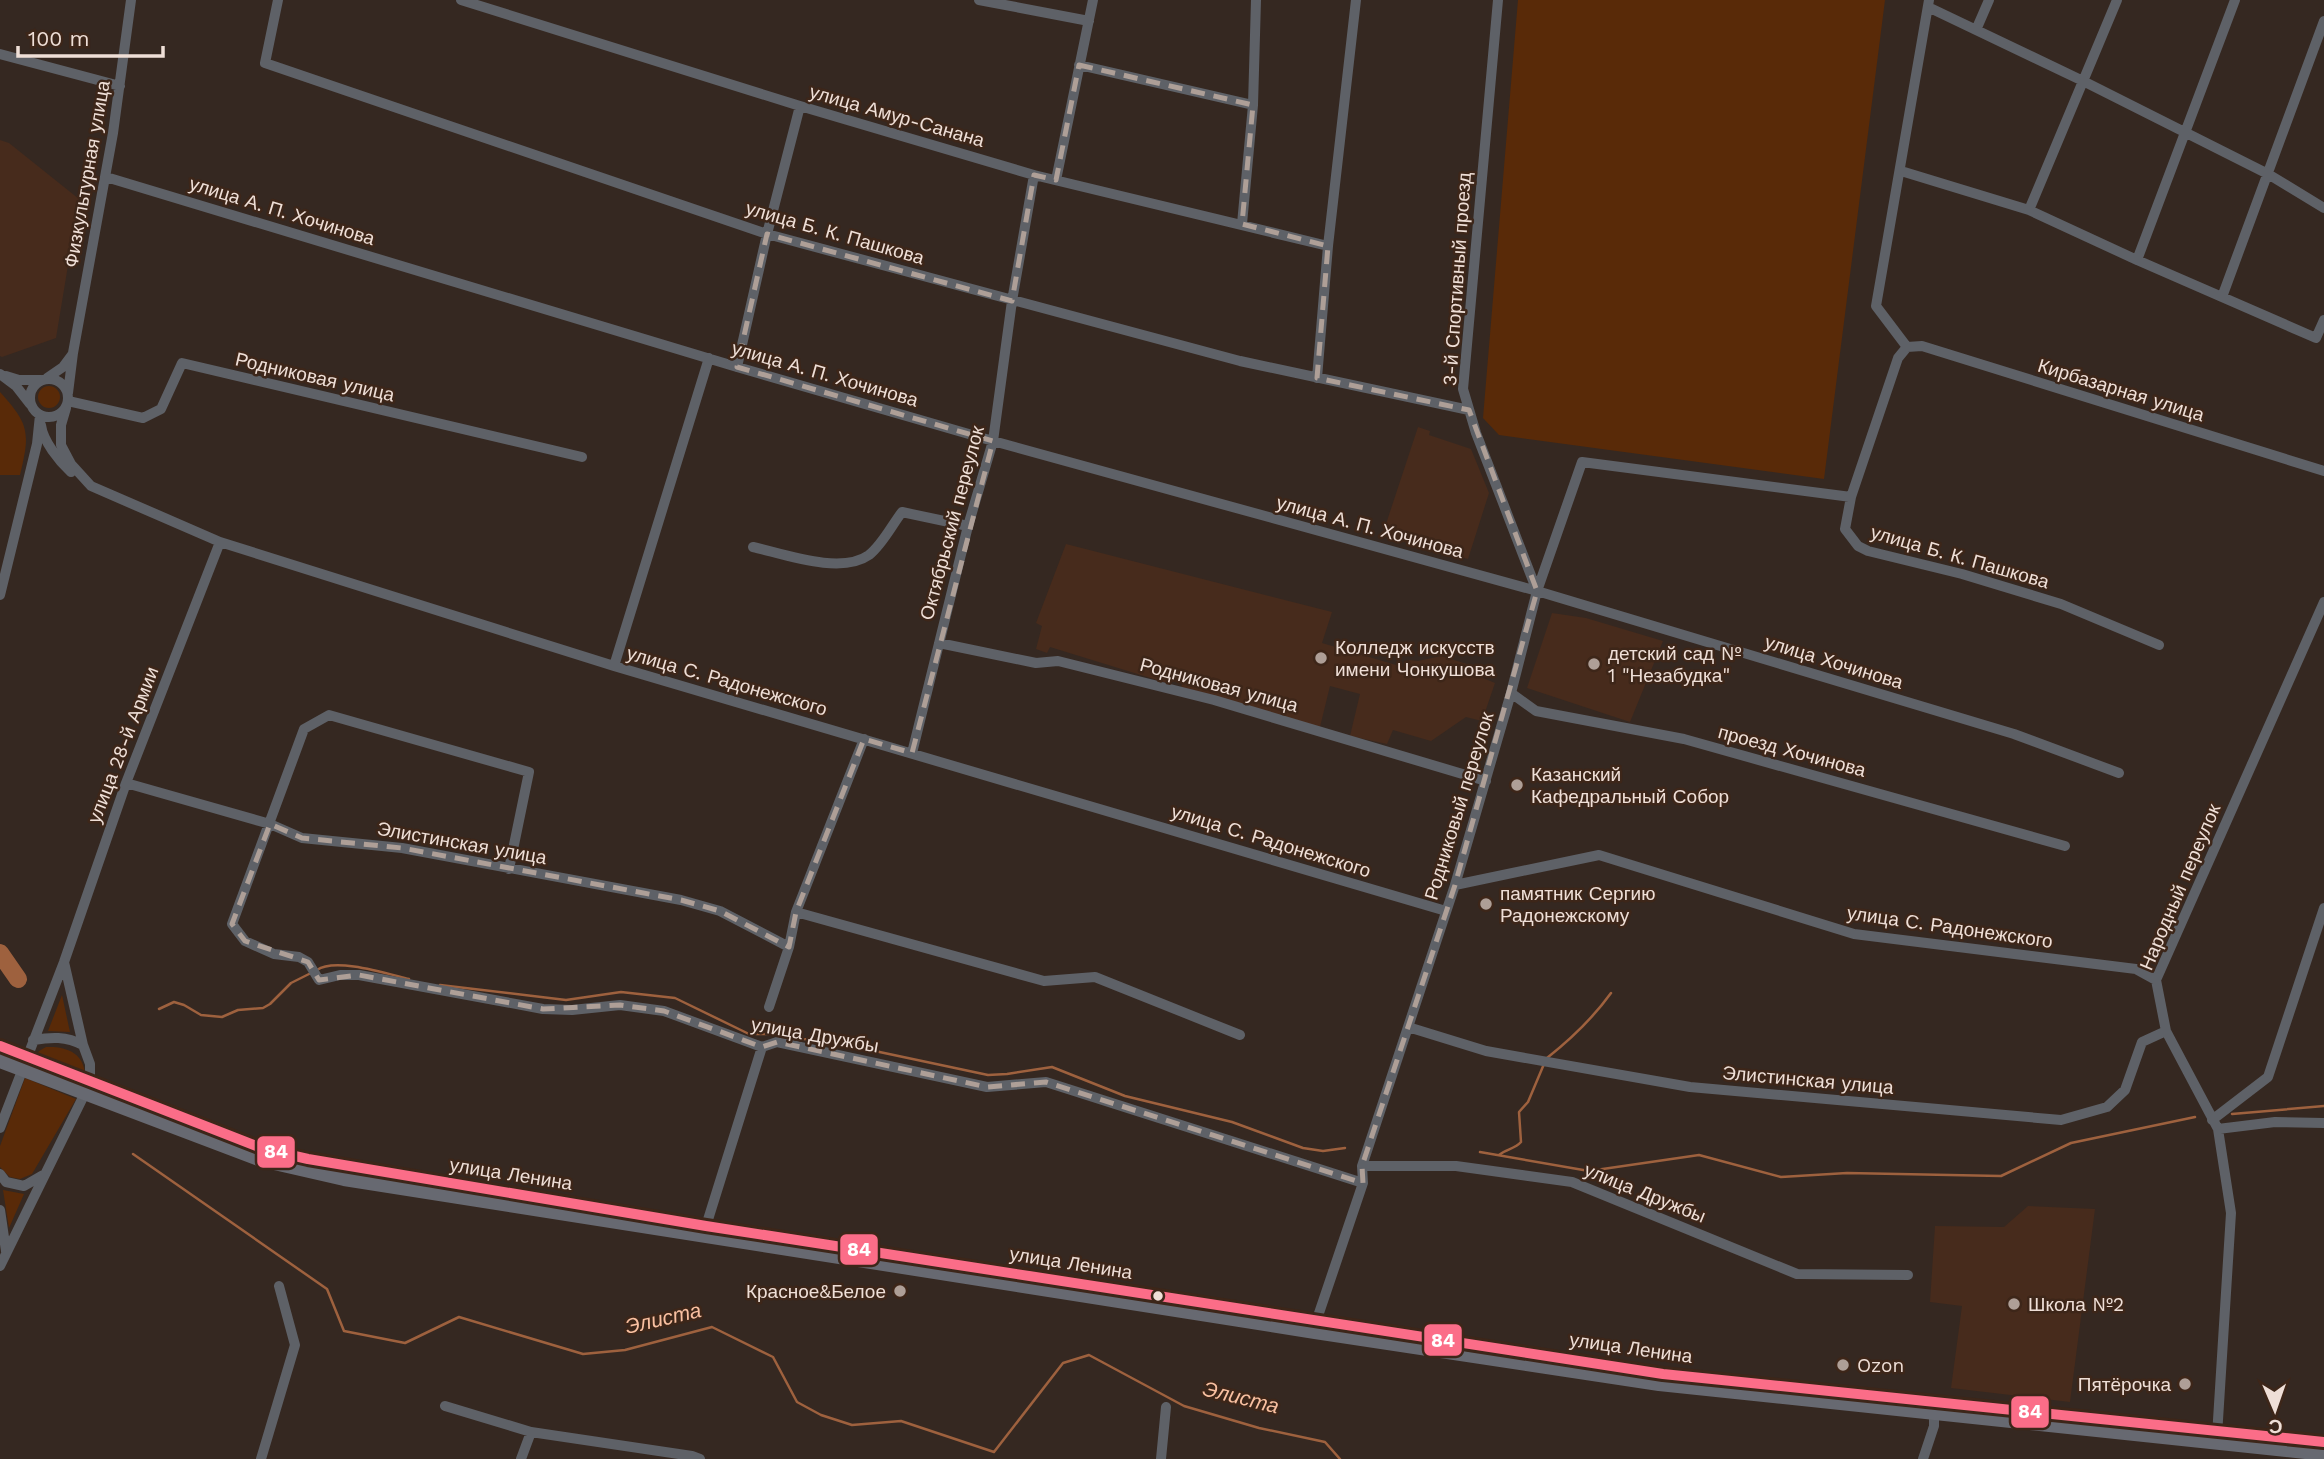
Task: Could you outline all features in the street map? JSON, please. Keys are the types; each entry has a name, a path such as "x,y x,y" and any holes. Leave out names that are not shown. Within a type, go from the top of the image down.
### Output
{"main road":[{"name":"улица Ленина","path":"0,1046 23,1063 261,1160 318,1174 1316,1326"},
{"name":"улица Ленина","path":"0,1061 23,1063"},
{"name":"улица Ленина","path":"88,1089 264,1149 297,1157 1659,1384 1934,1408 2217,1437 2324,1442"},
{"name":"улица Ленина","path":"2217,1437 2324,1454"}],"street":[{"name":"Физкультурная улица","path":"67,401 73,353 106,177 131,0"},
{"name":"улица Б. К. Пашкова","path":"278,0 265,63 767,234 1240,361 1469,410"},
{"name":"улица Амур-Санана","path":"461,0 800,106 1034,175 1328,246"},
{"path":"979,0 1089,21"},
{"path":"1056,180 1093,0"},
{"path":"1242,224 1253,106 1256,0"},
{"path":"1317,378 1328,246 1356,0"},
{"name":"3-й Спортивный проезд","path":"1497,0 1463,389 1537,591"},
{"path":"1976,30 1989,0"},
{"path":"2029,210 2118,0"},
{"path":"2137,260 2235,0"},
{"path":"1851,497 1898,358 1907,347 1876,306 1928,4 2268,174 2324,208"},
{"path":"2221,297 2324,21"},
{"path":"0,54 120,86"},
{"path":"1079,65 1253,106"},
{"path":"737,367 800,106"},
{"path":"1901,171 2029,210 2316,338 2324,320"},
{"name":"Октябрьский переулок","path":"912,752 968,526 993,441 1012,301 1034,175"},
{"name":"улица А. П. Хочинова","path":"106,177 737,367 993,441 1537,591"},
{"name":"Кирбазарная улица","path":"1907,347 1922,346 2324,471"},
{"path":"73,353 63,367 32,388 30,401 41,430 55,454 68,470 91,486"},
{"path":"614,666 709,358"},
{"name":"Родниковая улица","path":"67,401 144,418 161,409 182,363 582,457"},
{"path":"0,374 19,380 44,379 63,383 67,401 57,415 51,417 36,411 16,386 0,374"},
{"name":"улица С. Радонежского","path":"67,401 61,425 61,445 71,464 91,486 220,542 614,666 1446,912"},
{"path":"0,595 37,444 36,411"},
{"name":"Родниковый переулок","path":"1316,1326 1363,1183 1362,1166 1455,885 1511,693 1537,591 1582,461 1851,497"},
{"name":"улица Б. К. Пашкова","path":"1851,497 1845,529 1858,546 1868,551 1962,574 2061,604 2159,645"},
{"path":"753,547 837,565 857,561 870,554 902,512 968,526"},
{"name":"улица 28-й Армии","path":"0,1128 64,962 126,783 220,542"},
{"name":"улица Хочинова","path":"1537,591 2014,734 2119,773"},
{"name":"Народный переулок","path":"2217,1437 2231,1213 2215,1125 2166,1031 2156,980 2324,602"},
{"name":"Родниковая улица","path":"939,643 1036,663 1058,662 1214,700 1486,781"},
{"name":"проезд Хочинова","path":"1511,693 1536,711 1684,739 2065,846"},
{"path":"270,824 304,729 329,715 529,772 509,869"},
{"path":"769,1007 789,947 796,912 864,739"},
{"name":"Элистинская улица","path":"126,783 270,824 302,838 402,848 681,900 720,911 789,947"},
{"name":"улица Дружбы","path":"270,824 232,924 245,941 274,954 299,957 311,966 319,980 340,975 359,975 543,1009 572,1010 620,1005 664,1011 762,1047 778,1042 987,1087 1046,1082 1363,1183"},
{"name":"улица С. Радонежского","path":"1455,885 1599,855 1854,934 2136,969 2156,980"},
{"path":"2215,1125 2268,1077 2324,908"},
{"path":"796,912 1044,981 1095,977 1240,1035"},
{"path":"0,1266 88,1089 90,1064 64,962"},
{"name":"Элистинская улица","path":"1408,1027 1486,1051 1690,1087 2061,1120 2107,1107 2124,1090 2141,1042 2166,1031"},
{"path":"33,1040 51,1037 72,1039 83,1045"},
{"path":"706,1226 762,1047"},
{"path":"2215,1125 2324,1123"},
{"name":"улица Дружбы","path":"1362,1166 1456,1166 1572,1182 1797,1274 1908,1275"},
{"path":"0,1174 6,1182 24,1186 43,1175"},
{"path":"0,1210 6,1251"},
{"path":"261,1459 295,1345 279,1286"},
{"path":"444,1406 531,1432 700,1459"},
{"path":"1161,1459 1166,1407"},
{"path":"1923,1459 1934,1426 1934,1408"},
{"path":"521,1459 531,1432"}],"highlighted area":[{"path":"1079,65 1253,105 1242,224 1328,246 1317,378 1469,410 1537,591 1455,885 1362,1166 1363,1183 1046,1082 987,1087 777,1042 762,1047 664,1011 620,1005 543,1009 359,975 319,980 308,962 245,941 232,924 270,824 302,838 402,848 681,900 720,911 789,947 796,912 864,739 912,753 993,441 737,367 767,234 1012,301 1034,175 1056,180"}],"shaded area":[{"path":"1518,0 1885,0 1824,479 1499,435 1483,418"},
{"path":"0,140 9,143 79,199 56,338 2,357 0,356"},
{"path":"49,386 57,389 60,397 57,405 49,408 41,405 38,397 41,389"},
{"path":"0,392 17,413 25,430 20,475 0,475"},
{"path":"1418,427 1430,431 1429,435 1471,449 1489,493 1468,559 1382,536"},
{"path":"1066,544 1332,612 1322,643 1406,668 1409,660 1418,661 1441,656 1467,664 1478,676 1495,683 1482,721 1466,717 1431,741 1393,730 1387,744 1350,736 1360,694 1330,686 1320,727 1181,688 1183,681 1173,678 1170,684 1050,647 1047,653 1036,649 1042,626 1036,623"},
{"name":"детский сад № 1 \"Незабудка\"","path":"1552,613 1586,618 1663,641 1630,722 1527,688"},
{"path":"62,995 70,1032 48,1031"},
{"path":"46,1047 73,1052 82,1062 85,1076 36,1056"},
{"path":"25,1078 76,1099 32,1174 20,1179 10,1177 0,1167 0,1146"},
{"path":"3,1190 24,1194 9,1228"},
{"name":"Школа №2","path":"2028,1206 2095,1209 2070,1402 1951,1388 1962,1306 1930,1302 1935,1226 2004,1227"}],"waterway":[{"name":"Элиста","path":"0,953 18,979"},
{"path":"317,970 325,966 348,966 409,979"},
{"path":"159,1009 174,1002 201,1015 222,1017 238,1010 263,1008 291,983 311,973"},
{"path":"440,985 566,1000 621,992 675,998 749,1034 780,1034 823,1040 988,1075 1052,1067 1125,1096 1232,1122 1303,1148 1323,1151 1345,1148"},
{"path":"1547,1058 1581,1028 1611,993"},
{"path":"1499,1155 1521,1142 1519,1112 1528,1102 1544,1064"},
{"path":"2232,1114 2324,1106"},
{"path":"1480,1152 1589,1171 1699,1155 1781,1177 1847,1173 2001,1176 2071,1143 2195,1117"},
{"name":"Элиста","path":"133,1154 327,1289 344,1331 405,1343 459,1317 583,1354 625,1350 712,1327 773,1357 797,1402 821,1415 852,1425 901,1421 994,1452 1063,1363 1089,1355 1184,1406 1259,1428 1325,1442 1340,1459"}],"transit line":[{"name":"84","path":"0,1046 264,1149 308,1159 706,1226 1663,1374 2324,1442"}],"place":[{"name":"Колледж искусств имени Чонкушова","path":"1321,658"},
{"name":"детский сад № 1 \"Незабудка\"","path":"1594,664"},
{"name":"Казанский Кафедральный Собор","path":"1517,785"},
{"name":"памятник Сергию Радонежскому","path":"1486,904"},
{"name":"Красное&Белое","path":"900,1291"},
{"name":"Школа №2","path":"2014,1304"},
{"name":"Ozon","path":"1843,1365"},
{"name":"Пятёрочка","path":"2185,1384"}]}
